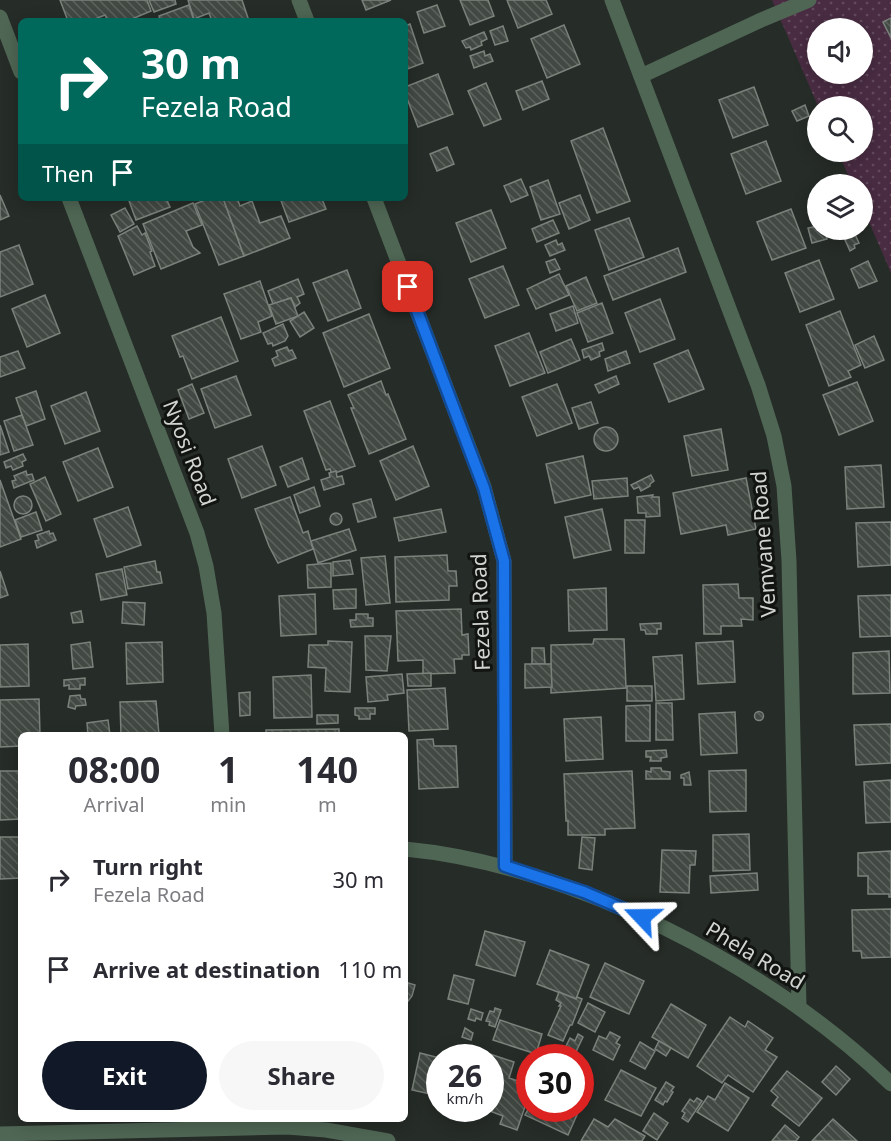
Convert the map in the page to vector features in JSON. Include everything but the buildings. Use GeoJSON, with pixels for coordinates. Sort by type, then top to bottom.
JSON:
{"type":"FeatureCollection","features":[{"type":"Feature","properties":{"kind":"street"},"geometry":{"type":"LineString","coordinates":[[298,0],[306,18]]}},
{"type":"Feature","properties":{"kind":"street","name":"Vemvane Road"},"geometry":{"type":"LineString","coordinates":[[612,0],[758,385],[774,436],[784,486],[789,561],[799,1006]]}},
{"type":"Feature","properties":{"kind":"street"},"geometry":{"type":"LineString","coordinates":[[640,76],[809,0]]}},
{"type":"Feature","properties":{"kind":"street"},"geometry":{"type":"LineString","coordinates":[[0,17],[18,64]]}},
{"type":"Feature","properties":{"kind":"street","name":"Nyosi Road"},"geometry":{"type":"LineString","coordinates":[[70,201],[197,533],[206,566],[214,613],[222,732]]}},
{"type":"Feature","properties":{"kind":"street","name":"Fezela Road"},"geometry":{"type":"LineString","coordinates":[[375,201],[484,488],[504,561],[505,866]]}},
{"type":"Feature","properties":{"kind":"street","name":"Phela Road"},"geometry":{"type":"LineString","coordinates":[[408,850],[505,866],[584,892],[642,917],[711,953],[799,1006],[866,1060],[891,1084]]}},
{"type":"Feature","properties":{"kind":"street"},"geometry":{"type":"LineString","coordinates":[[0,1134],[287,1126],[388,1141]]}},
{"type":"Feature","properties":{"kind":"shaded area"},"geometry":{"type":"Polygon","coordinates":[[[772,0],[891,0],[891,273],[873,231],[873,174],[848,174],[842,162],[873,162],[873,96],[814,96],[808,84],[873,84],[873,18],[807,18],[807,81],[772,0]]]}},
{"type":"Feature","properties":{"kind":"route"},"geometry":{"type":"LineString","coordinates":[[408,287],[484,488],[504,561],[505,866],[584,892],[642,917]]}}]}
